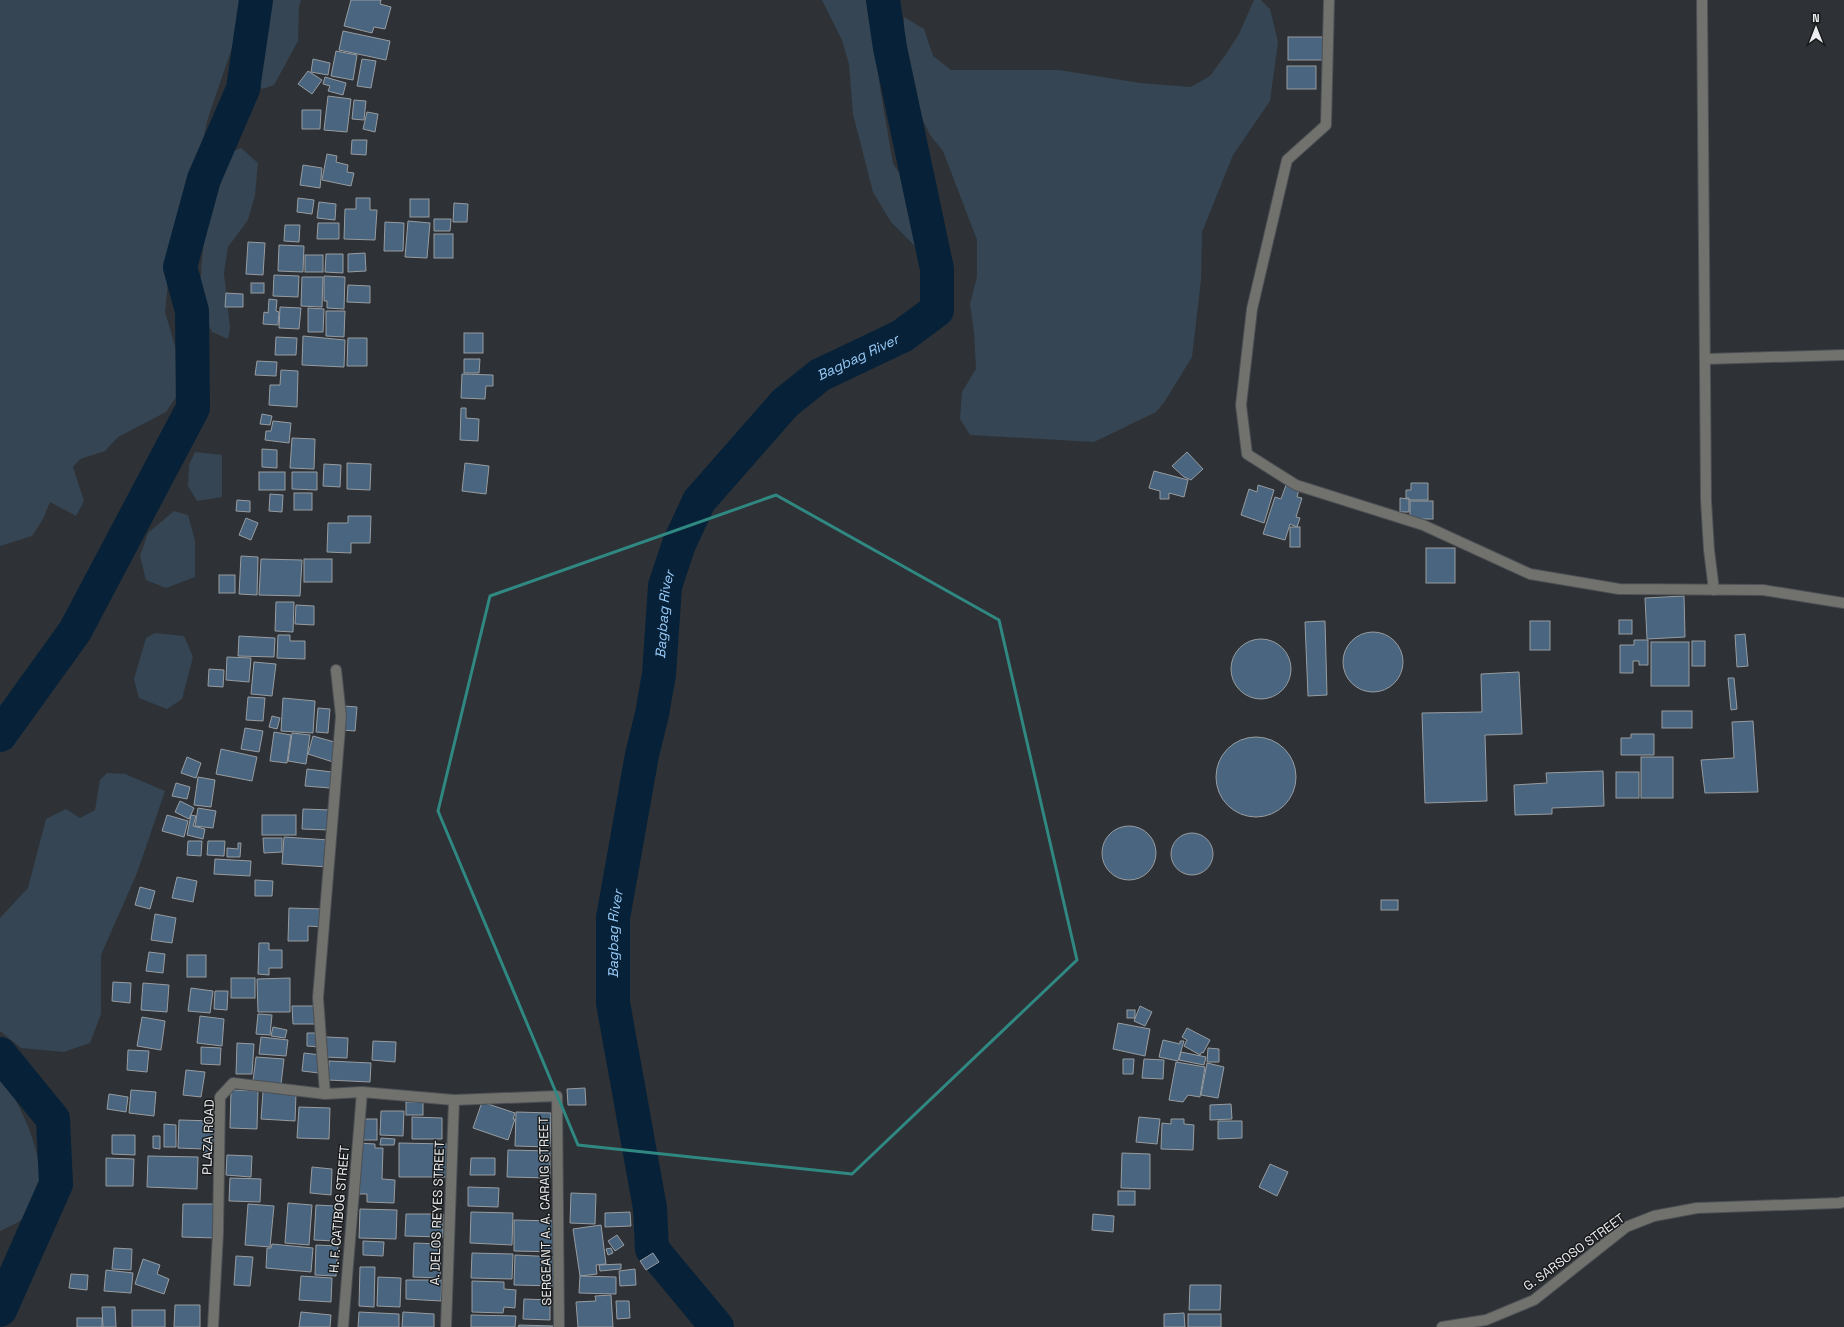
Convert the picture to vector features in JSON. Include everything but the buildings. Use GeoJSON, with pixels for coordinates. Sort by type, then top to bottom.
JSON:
{"type":"FeatureCollection","features":[{"type":"Feature","properties":{"kind":"street"},"geometry":{"type":"LineString","coordinates":[[1329,0],[1326,125],[1287,160],[1252,309],[1241,405],[1247,454],[1296,485],[1423,525],[1530,574],[1620,589],[1763,590],[1844,604]]}},
{"type":"Feature","properties":{"kind":"street"},"geometry":{"type":"LineString","coordinates":[[1702,0],[1706,500],[1708,550],[1714,590]]}},
{"type":"Feature","properties":{"kind":"street"},"geometry":{"type":"LineString","coordinates":[[1706,359],[1844,355]]}},
{"type":"Feature","properties":{"kind":"street"},"geometry":{"type":"LineString","coordinates":[[325,1094],[318,998],[341,716],[336,670]]}},
{"type":"Feature","properties":{"kind":"street","name":"PLAZA ROAD"},"geometry":{"type":"LineString","coordinates":[[213,1327],[218,1233],[220,1097],[233,1083],[325,1094],[362,1092],[454,1100],[557,1096]]}},
{"type":"Feature","properties":{"kind":"street","name":"H. F. CATIBOG STREET"},"geometry":{"type":"LineString","coordinates":[[343,1327],[362,1092]]}},
{"type":"Feature","properties":{"kind":"street","name":"SERGEANT A. A. CARAIG STREET"},"geometry":{"type":"LineString","coordinates":[[557,1096],[559,1327]]}},
{"type":"Feature","properties":{"kind":"street","name":"A. DELOS REYES STREET"},"geometry":{"type":"LineString","coordinates":[[446,1327],[454,1100]]}},
{"type":"Feature","properties":{"kind":"street","name":"G. SARSOSO STREET"},"geometry":{"type":"LineString","coordinates":[[1442,1327],[1486,1320],[1534,1300],[1626,1227],[1654,1216],[1698,1208],[1844,1202]]}},
{"type":"Feature","properties":{"kind":"highlighted area"},"geometry":{"type":"Polygon","coordinates":[[[776,495],[999,620],[1077,960],[852,1174],[578,1145],[438,811],[490,596],[776,495]]]}},
{"type":"Feature","properties":{"kind":"shaded area"},"geometry":{"type":"Polygon","coordinates":[[[0,0],[243,0],[235,39],[207,121],[198,167],[184,203],[172,242],[165,312],[180,363],[180,391],[166,412],[118,437],[105,451],[80,459],[73,467],[84,501],[76,516],[50,502],[43,519],[32,536],[0,546],[0,0]]]}},
{"type":"Feature","properties":{"kind":"shaded area"},"geometry":{"type":"Polygon","coordinates":[[[271,0],[301,0],[299,6],[298,41],[274,85],[262,89],[255,74],[271,0]]]}},
{"type":"Feature","properties":{"kind":"shaded area"},"geometry":{"type":"Polygon","coordinates":[[[822,0],[868,0],[871,8],[880,88],[893,164],[917,198],[931,227],[918,249],[891,222],[873,192],[853,114],[849,64],[842,40],[822,0]]]}},
{"type":"Feature","properties":{"kind":"shaded area"},"geometry":{"type":"Polygon","coordinates":[[[1254,0],[1261,0],[1270,9],[1278,42],[1270,101],[1233,155],[1202,232],[1201,280],[1192,357],[1165,401],[1156,412],[1094,442],[970,435],[960,419],[962,392],[976,369],[974,333],[970,304],[977,277],[977,240],[943,151],[930,135],[908,84],[903,58],[904,17],[924,29],[933,56],[951,70],[1059,70],[1140,83],[1191,87],[1210,76],[1226,54],[1239,34],[1254,0]]]}},
{"type":"Feature","properties":{"kind":"shaded area"},"geometry":{"type":"Polygon","coordinates":[[[241,148],[258,163],[255,195],[248,220],[228,247],[224,273],[230,328],[228,339],[212,332],[203,313],[200,295],[202,260],[209,214],[226,154],[241,148]]]}},
{"type":"Feature","properties":{"kind":"shaded area"},"geometry":{"type":"Polygon","coordinates":[[[195,452],[222,455],[222,497],[197,501],[188,486],[189,465],[195,452]]]}},
{"type":"Feature","properties":{"kind":"shaded area"},"geometry":{"type":"Polygon","coordinates":[[[174,511],[188,515],[195,541],[195,577],[166,588],[146,580],[140,556],[148,533],[174,511]]]}},
{"type":"Feature","properties":{"kind":"shaded area"},"geometry":{"type":"Polygon","coordinates":[[[155,633],[184,636],[193,657],[182,699],[167,709],[139,698],[134,679],[146,638],[155,633]]]}},
{"type":"Feature","properties":{"kind":"shaded area"},"geometry":{"type":"Polygon","coordinates":[[[107,773],[125,774],[165,791],[137,873],[101,955],[101,1014],[90,1043],[64,1052],[21,1048],[0,1031],[0,918],[28,888],[46,819],[66,809],[80,818],[95,810],[100,780],[107,773]]]}},
{"type":"Feature","properties":{"kind":"shaded area"},"geometry":{"type":"Polygon","coordinates":[[[0,1073],[18,1105],[34,1143],[39,1163],[39,1183],[36,1200],[26,1216],[0,1231],[0,1073]]]}},
{"type":"Feature","properties":{"kind":"waterway"},"geometry":{"type":"LineString","coordinates":[[0,735],[75,631],[193,408],[192,311],[180,267],[204,179],[243,89],[256,0]]}},
{"type":"Feature","properties":{"kind":"waterway","name":"Bagbag River"},"geometry":{"type":"LineString","coordinates":[[717,1327],[652,1249],[650,1208],[613,1003],[613,918],[642,755],[652,714],[659,674],[665,586],[679,544],[699,501],[785,403],[820,375],[902,336],[937,310],[937,269],[890,48],[883,0]]}},
{"type":"Feature","properties":{"kind":"waterway"},"geometry":{"type":"LineString","coordinates":[[0,1054],[53,1119],[56,1184],[0,1310]]}}]}
